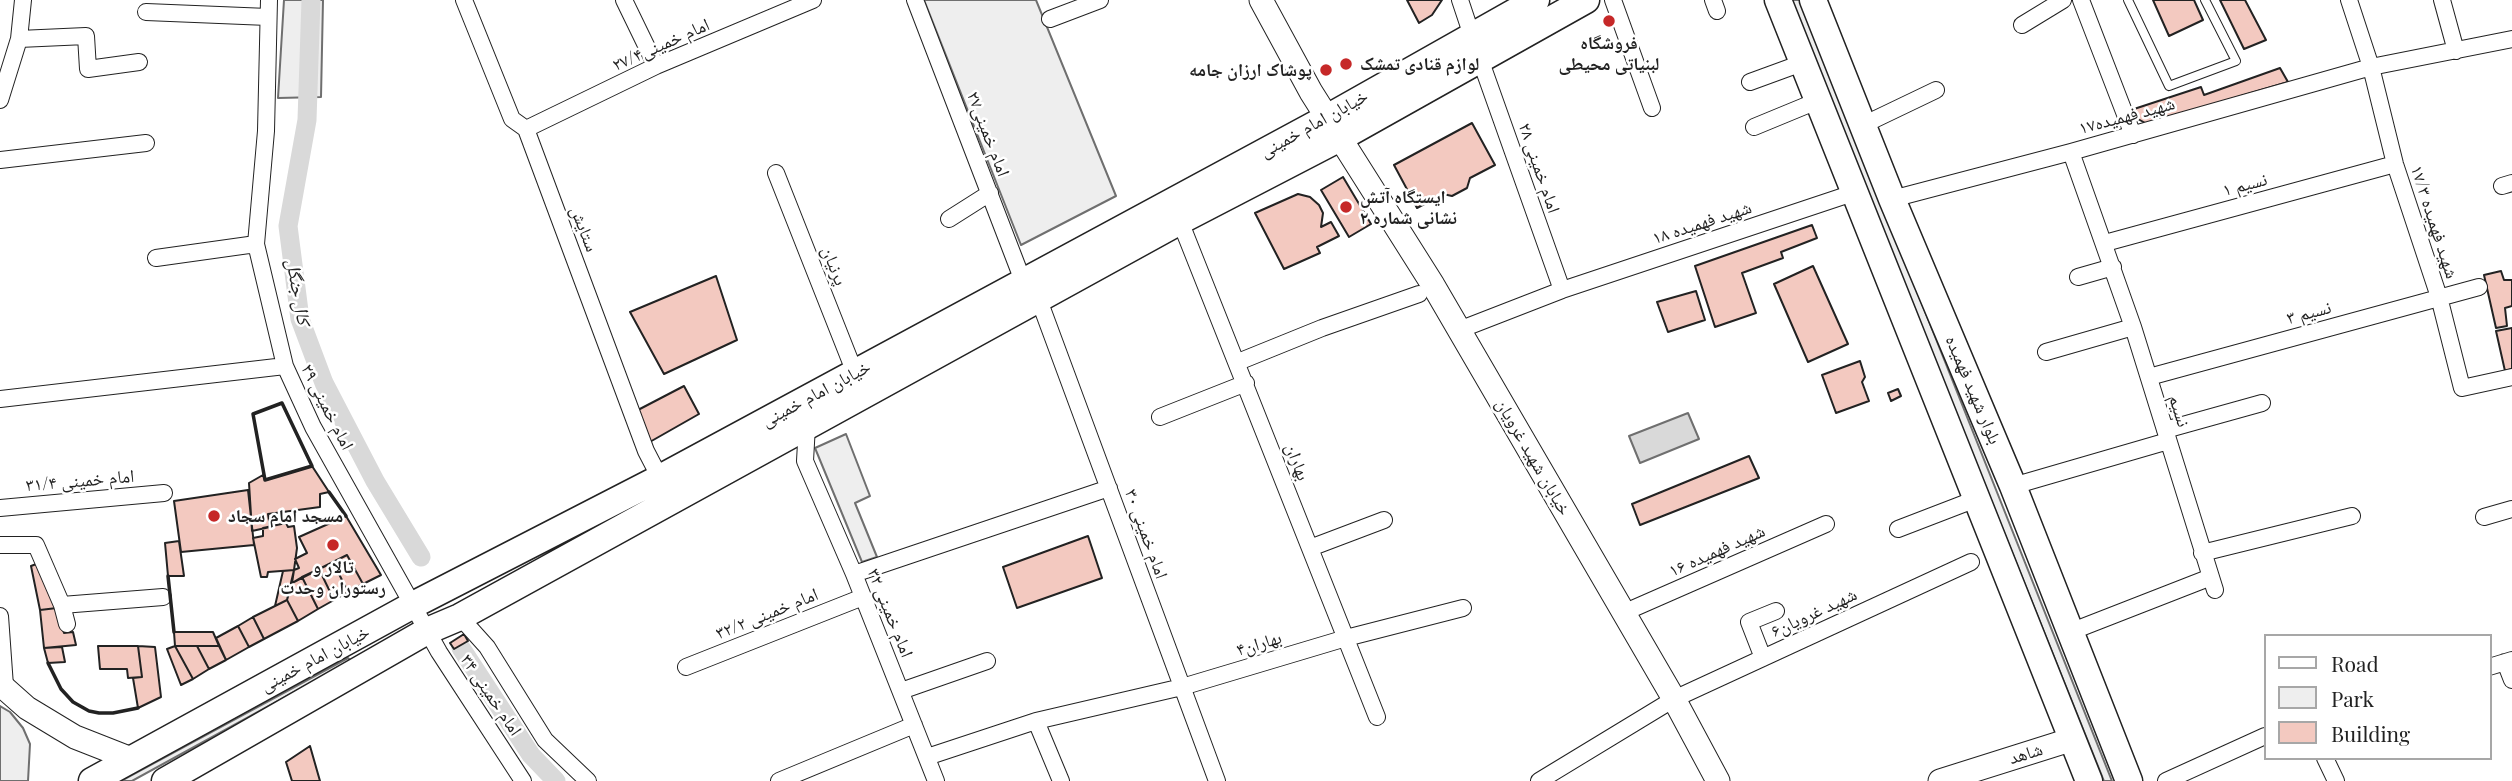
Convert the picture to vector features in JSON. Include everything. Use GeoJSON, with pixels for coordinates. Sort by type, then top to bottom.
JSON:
{"type":"FeatureCollection","features":[{"type":"Feature","properties":{"kind":"main road","name":"خیابان امام خمینی"},"geometry":{"type":"LineString","coordinates":[[1476,47],[1536,0]]}},
{"type":"Feature","properties":{"kind":"main road","name":"خیابان امام خمینی"},"geometry":{"type":"LineString","coordinates":[[165,781],[428,631],[460,617],[807,425],[1031,291],[1333,128],[1476,47],[1586,0]]}},
{"type":"Feature","properties":{"kind":"main road","name":"بلوار شهید فهمیده"},"geometry":{"type":"LineString","coordinates":[[1778,0],[2089,781]]}},
{"type":"Feature","properties":{"kind":"main road","name":"بلوار شهید فهمیده"},"geometry":{"type":"LineString","coordinates":[[1814,0],[1892,199],[2013,486],[2129,781]]}},
{"type":"Feature","properties":{"kind":"main road","name":"خیابان امام خمینی"},"geometry":{"type":"LineString","coordinates":[[92,781],[414,605],[660,478],[855,373],[1180,221],[1333,128]]}},
{"type":"Feature","properties":{"kind":"street"},"geometry":{"type":"LineString","coordinates":[[0,100],[5,65],[19,39],[23,0]]}},
{"type":"Feature","properties":{"kind":"street","name":"امام خمینی ۲۹"},"geometry":{"type":"LineString","coordinates":[[269,0],[266,131],[256,244],[285,366],[313,427],[428,631]]}},
{"type":"Feature","properties":{"kind":"street","name":"ستایش"},"geometry":{"type":"LineString","coordinates":[[464,0],[512,119],[526,129],[646,451],[660,478]]}},
{"type":"Feature","properties":{"kind":"street"},"geometry":{"type":"LineString","coordinates":[[624,0],[656,66]]}},
{"type":"Feature","properties":{"kind":"street","name":"امام خمینی۲۷/۴"},"geometry":{"type":"LineString","coordinates":[[526,129],[656,66],[813,0]]}},
{"type":"Feature","properties":{"kind":"street","name":"امام خمینی۲۷"},"geometry":{"type":"LineString","coordinates":[[915,0],[1031,291]]}},
{"type":"Feature","properties":{"kind":"street"},"geometry":{"type":"LineString","coordinates":[[1050,19],[1100,0]]}},
{"type":"Feature","properties":{"kind":"street","name":"خیابان شهید غرویان"},"geometry":{"type":"LineString","coordinates":[[1261,0],[1333,128],[1459,330],[1674,699],[1718,781]]}},
{"type":"Feature","properties":{"kind":"street","name":"امام خمینی ۲۸"},"geometry":{"type":"LineString","coordinates":[[1460,0],[1562,290]]}},
{"type":"Feature","properties":{"kind":"street"},"geometry":{"type":"LineString","coordinates":[[1612,0],[1652,108]]}},
{"type":"Feature","properties":{"kind":"street"},"geometry":{"type":"LineString","coordinates":[[2022,25],[2063,0]]}},
{"type":"Feature","properties":{"kind":"street"},"geometry":{"type":"LineString","coordinates":[[2081,0],[2133,135]]}},
{"type":"Feature","properties":{"kind":"street","name":"شهید فهمیده ۱۷/۳"},"geometry":{"type":"LineString","coordinates":[[2349,0],[2371,67],[2395,164],[2439,297],[2462,388],[2512,377]]}},
{"type":"Feature","properties":{"kind":"street"},"geometry":{"type":"LineString","coordinates":[[2442,0],[2456,51]]}},
{"type":"Feature","properties":{"kind":"street"},"geometry":{"type":"LineString","coordinates":[[146,12],[268,17]]}},
{"type":"Feature","properties":{"kind":"street"},"geometry":{"type":"LineString","coordinates":[[19,39],[86,36],[88,69],[139,62]]}},
{"type":"Feature","properties":{"kind":"street","name":"شهید فهمیده۱۷"},"geometry":{"type":"LineString","coordinates":[[1892,199],[2133,135],[2371,67],[2512,39]]}},
{"type":"Feature","properties":{"kind":"street"},"geometry":{"type":"LineString","coordinates":[[1750,82],[1802,63]]}},
{"type":"Feature","properties":{"kind":"street"},"geometry":{"type":"LineString","coordinates":[[1863,125],[1936,90]]}},
{"type":"Feature","properties":{"kind":"street"},"geometry":{"type":"LineString","coordinates":[[1754,127],[1817,101]]}},
{"type":"Feature","properties":{"kind":"street"},"geometry":{"type":"LineString","coordinates":[[0,160],[146,143]]}},
{"type":"Feature","properties":{"kind":"street","name":"نسیم"},"geometry":{"type":"LineString","coordinates":[[2070,632],[2213,583],[2133,327],[2071,152]]}},
{"type":"Feature","properties":{"kind":"street","name":"نسیم ۱"},"geometry":{"type":"LineString","coordinates":[[2105,243],[2395,164]]}},
{"type":"Feature","properties":{"kind":"street","name":"پرنیان"},"geometry":{"type":"LineString","coordinates":[[776,173],[855,373]]}},
{"type":"Feature","properties":{"kind":"street"},"geometry":{"type":"LineString","coordinates":[[949,219],[990,193]]}},
{"type":"Feature","properties":{"kind":"street","name":"شهید فهمیده ۱۸"},"geometry":{"type":"LineString","coordinates":[[1459,330],[1562,290],[1853,193]]}},
{"type":"Feature","properties":{"kind":"street","name":"بهاران"},"geometry":{"type":"LineString","coordinates":[[1180,221],[1377,717]]}},
{"type":"Feature","properties":{"kind":"street"},"geometry":{"type":"LineString","coordinates":[[156,258],[256,244]]}},
{"type":"Feature","properties":{"kind":"street"},"geometry":{"type":"LineString","coordinates":[[2078,277],[2113,267]]}},
{"type":"Feature","properties":{"kind":"street","name":"نسیم ۳"},"geometry":{"type":"LineString","coordinates":[[2149,377],[2479,287]]}},
{"type":"Feature","properties":{"kind":"street","name":"امام خمینی ۳۰"},"geometry":{"type":"LineString","coordinates":[[1031,291],[1109,488],[1217,781]]}},
{"type":"Feature","properties":{"kind":"street"},"geometry":{"type":"LineString","coordinates":[[1238,362],[1322,328],[1419,294]]}},
{"type":"Feature","properties":{"kind":"street"},"geometry":{"type":"LineString","coordinates":[[2046,352],[2133,327]]}},
{"type":"Feature","properties":{"kind":"street"},"geometry":{"type":"LineString","coordinates":[[0,399],[285,366]]}},
{"type":"Feature","properties":{"kind":"street"},"geometry":{"type":"LineString","coordinates":[[1160,417],[1246,383]]}},
{"type":"Feature","properties":{"kind":"street"},"geometry":{"type":"LineString","coordinates":[[2013,486],[2096,462],[2262,403]]}},
{"type":"Feature","properties":{"kind":"street"},"geometry":{"type":"LineString","coordinates":[[805,461],[807,425]]}},
{"type":"Feature","properties":{"kind":"street"},"geometry":{"type":"LineString","coordinates":[[776,442],[805,461]]}},
{"type":"Feature","properties":{"kind":"street","name":"امام خمینی ۳۲"},"geometry":{"type":"LineString","coordinates":[[805,461],[854,574],[936,781]]}},
{"type":"Feature","properties":{"kind":"street"},"geometry":{"type":"LineString","coordinates":[[854,574],[1109,488]]}},
{"type":"Feature","properties":{"kind":"street","name":"امام خمینی ۳۱/۴"},"geometry":{"type":"LineString","coordinates":[[0,508],[164,493]]}},
{"type":"Feature","properties":{"kind":"street"},"geometry":{"type":"LineString","coordinates":[[1898,529],[1976,499]]}},
{"type":"Feature","properties":{"kind":"street"},"geometry":{"type":"LineString","coordinates":[[2484,517],[2512,509]]}},
{"type":"Feature","properties":{"kind":"street"},"geometry":{"type":"LineString","coordinates":[[2203,553],[2352,516]]}},
{"type":"Feature","properties":{"kind":"street"},"geometry":{"type":"LineString","coordinates":[[1310,548],[1384,520]]}},
{"type":"Feature","properties":{"kind":"street","name":"شهید فهمیده ۱۶"},"geometry":{"type":"LineString","coordinates":[[1623,613],[1826,524]]}},
{"type":"Feature","properties":{"kind":"street"},"geometry":{"type":"LineString","coordinates":[[0,545],[36,545],[67,624]]}},
{"type":"Feature","properties":{"kind":"street","name":"شهید غرویان۶"},"geometry":{"type":"LineString","coordinates":[[1539,781],[1674,699],[1971,562]]}},
{"type":"Feature","properties":{"kind":"street"},"geometry":{"type":"LineString","coordinates":[[62,606],[163,597]]}},
{"type":"Feature","properties":{"kind":"street","name":"امام خمینی ۳۲/۲"},"geometry":{"type":"LineString","coordinates":[[686,667],[863,597]]}},
{"type":"Feature","properties":{"kind":"street","name":"بهاران۴"},"geometry":{"type":"LineString","coordinates":[[927,757],[1036,722],[1182,687],[1346,638],[1463,608]]}},
{"type":"Feature","properties":{"kind":"street"},"geometry":{"type":"LineString","coordinates":[[1763,658],[1749,622],[1776,611]]}},
{"type":"Feature","properties":{"kind":"street"},"geometry":{"type":"LineString","coordinates":[[0,616],[2,685],[27,708],[75,737],[131,759]]}},
{"type":"Feature","properties":{"kind":"street"},"geometry":{"type":"LineString","coordinates":[[460,617],[482,641],[545,740],[588,781]]}},
{"type":"Feature","properties":{"kind":"street","name":"امام خمینی ۳۴"},"geometry":{"type":"LineString","coordinates":[[428,631],[523,781]]}},
{"type":"Feature","properties":{"kind":"street"},"geometry":{"type":"LineString","coordinates":[[901,691],[987,661]]}},
{"type":"Feature","properties":{"kind":"street"},"geometry":{"type":"LineString","coordinates":[[2502,663],[2512,680]]}},
{"type":"Feature","properties":{"kind":"street"},"geometry":{"type":"LineString","coordinates":[[1036,722],[1061,781]]}},
{"type":"Feature","properties":{"kind":"street"},"geometry":{"type":"LineString","coordinates":[[779,781],[914,726]]}},
{"type":"Feature","properties":{"kind":"street"},"geometry":{"type":"LineString","coordinates":[[2166,781],[2264,736]]}},
{"type":"Feature","properties":{"kind":"street","name":"شاهد"},"geometry":{"type":"LineString","coordinates":[[1940,781],[2073,739]]}},
{"type":"Feature","properties":{"kind":"street"},"geometry":{"type":"LineString","coordinates":[[2327,760],[2336,781]]}},
{"type":"Feature","properties":{"kind":"lane"},"geometry":{"type":"LineString","coordinates":[[2128,0],[2169,86],[2236,61],[2205,0]]}},
{"type":"Feature","properties":{"kind":"green space"},"geometry":{"type":"Polygon","coordinates":[[[284,0],[323,0],[321,97],[278,98],[284,0]]]}},
{"type":"Feature","properties":{"kind":"green space"},"geometry":{"type":"Polygon","coordinates":[[[924,0],[1036,0],[1116,196],[1021,245],[924,0]]]}},
{"type":"Feature","properties":{"kind":"green space"},"geometry":{"type":"Polygon","coordinates":[[[1790,0],[1801,0],[2112,781],[2104,781],[1790,0]]]}},
{"type":"Feature","properties":{"kind":"green space"},"geometry":{"type":"Polygon","coordinates":[[[846,434],[870,496],[855,503],[877,557],[862,562],[815,448],[846,434]]]}},
{"type":"Feature","properties":{"kind":"green space"},"geometry":{"type":"Polygon","coordinates":[[[348,658],[351,661],[132,781],[121,781],[348,658]]]}},
{"type":"Feature","properties":{"kind":"green space"},"geometry":{"type":"Polygon","coordinates":[[[0,706],[10,712],[23,728],[30,744],[28,781],[0,781],[0,706]]]}},
{"type":"Feature","properties":{"kind":"shaded area"},"geometry":{"type":"Polygon","coordinates":[[[1688,413],[1699,439],[1640,463],[1629,436],[1688,413]]]}},
{"type":"Feature","properties":{"kind":"building"},"geometry":{"type":"Polygon","coordinates":[[[1407,0],[1442,0],[1432,15],[1419,23],[1407,0]]]}},
{"type":"Feature","properties":{"kind":"building"},"geometry":{"type":"Polygon","coordinates":[[[2153,0],[2194,0],[2203,20],[2169,36],[2153,0]]]}},
{"type":"Feature","properties":{"kind":"building"},"geometry":{"type":"Polygon","coordinates":[[[2220,0],[2245,0],[2266,40],[2244,49],[2220,0]]]}},
{"type":"Feature","properties":{"kind":"building"},"geometry":{"type":"Polygon","coordinates":[[[2280,68],[2288,82],[2147,124],[2138,119],[2134,109],[2201,87],[2204,95],[2280,68]]]}},
{"type":"Feature","properties":{"kind":"building"},"geometry":{"type":"Polygon","coordinates":[[[1472,123],[1495,165],[1470,178],[1467,188],[1452,196],[1443,194],[1417,208],[1394,165],[1472,123]]]}},
{"type":"Feature","properties":{"kind":"building","name":"ایستگاه آتش نشانی شماره ۲"},"geometry":{"type":"Polygon","coordinates":[[[1343,177],[1371,224],[1349,237],[1321,190],[1343,177]]]}},
{"type":"Feature","properties":{"kind":"building"},"geometry":{"type":"Polygon","coordinates":[[[1298,194],[1310,197],[1319,205],[1323,213],[1321,227],[1331,222],[1339,236],[1317,247],[1320,253],[1284,269],[1255,213],[1298,194]]]}},
{"type":"Feature","properties":{"kind":"building"},"geometry":{"type":"Polygon","coordinates":[[[1812,225],[1817,238],[1781,252],[1783,258],[1742,273],[1756,313],[1715,327],[1695,266],[1812,225]]]}},
{"type":"Feature","properties":{"kind":"building"},"geometry":{"type":"Polygon","coordinates":[[[1813,266],[1848,344],[1808,362],[1774,284],[1813,266]]]}},
{"type":"Feature","properties":{"kind":"building"},"geometry":{"type":"Polygon","coordinates":[[[2501,271],[2504,280],[2512,280],[2512,306],[2505,308],[2507,326],[2496,328],[2484,275],[2501,271]]]}},
{"type":"Feature","properties":{"kind":"building"},"geometry":{"type":"Polygon","coordinates":[[[716,276],[737,340],[664,374],[630,312],[716,276]]]}},
{"type":"Feature","properties":{"kind":"building"},"geometry":{"type":"Polygon","coordinates":[[[1696,291],[1705,320],[1668,332],[1657,302],[1696,291]]]}},
{"type":"Feature","properties":{"kind":"building"},"geometry":{"type":"Polygon","coordinates":[[[2512,328],[2512,369],[2505,371],[2496,331],[2512,328]]]}},
{"type":"Feature","properties":{"kind":"building"},"geometry":{"type":"Polygon","coordinates":[[[1860,361],[1865,377],[1862,382],[1869,401],[1836,413],[1822,375],[1860,361]]]}},
{"type":"Feature","properties":{"kind":"building"},"geometry":{"type":"Polygon","coordinates":[[[684,386],[699,414],[648,443],[636,411],[684,386]]]}},
{"type":"Feature","properties":{"kind":"building"},"geometry":{"type":"Polygon","coordinates":[[[1898,389],[1901,396],[1891,401],[1888,393],[1898,389]]]}},
{"type":"Feature","properties":{"kind":"building"},"geometry":{"type":"Polygon","coordinates":[[[1749,456],[1759,478],[1640,525],[1632,504],[1749,456]]]}},
{"type":"Feature","properties":{"kind":"building"},"geometry":{"type":"Polygon","coordinates":[[[312,466],[329,492],[320,494],[320,507],[268,514],[270,527],[252,531],[249,483],[263,475],[265,480],[312,466]]]}},
{"type":"Feature","properties":{"kind":"building","name":"مسجد امام سجاد"},"geometry":{"type":"Polygon","coordinates":[[[248,490],[254,545],[181,552],[174,501],[248,490]]]}},
{"type":"Feature","properties":{"kind":"building","name":"تالار و رستوران وحدت"},"geometry":{"type":"Polygon","coordinates":[[[346,516],[381,575],[363,584],[347,555],[292,583],[294,570],[299,568],[295,559],[307,553],[299,537],[346,516]]]}},
{"type":"Feature","properties":{"kind":"building"},"geometry":{"type":"Polygon","coordinates":[[[286,523],[288,527],[294,526],[297,548],[294,570],[268,572],[267,577],[261,577],[253,538],[263,536],[263,528],[286,523]]]}},
{"type":"Feature","properties":{"kind":"building"},"geometry":{"type":"Polygon","coordinates":[[[1088,536],[1102,578],[1017,608],[1003,567],[1088,536]]]}},
{"type":"Feature","properties":{"kind":"building"},"geometry":{"type":"Polygon","coordinates":[[[179,541],[184,576],[168,576],[165,543],[179,541]]]}},
{"type":"Feature","properties":{"kind":"building"},"geometry":{"type":"Polygon","coordinates":[[[347,555],[363,584],[348,592],[333,562],[347,555]]]}},
{"type":"Feature","properties":{"kind":"building"},"geometry":{"type":"Polygon","coordinates":[[[333,562],[348,592],[334,600],[319,569],[333,562]]]}},
{"type":"Feature","properties":{"kind":"building"},"geometry":{"type":"Polygon","coordinates":[[[39,563],[57,608],[40,610],[31,566],[39,563]]]}},
{"type":"Feature","properties":{"kind":"building"},"geometry":{"type":"Polygon","coordinates":[[[319,569],[334,600],[318,609],[302,577],[319,569]]]}},
{"type":"Feature","properties":{"kind":"building"},"geometry":{"type":"Polygon","coordinates":[[[294,570],[287,600],[275,606],[283,571],[294,570]]]}},
{"type":"Feature","properties":{"kind":"building"},"geometry":{"type":"Polygon","coordinates":[[[302,577],[318,609],[298,621],[287,600],[292,583],[302,577]]]}},
{"type":"Feature","properties":{"kind":"building"},"geometry":{"type":"Polygon","coordinates":[[[287,600],[298,621],[264,639],[253,617],[287,600]]]}},
{"type":"Feature","properties":{"kind":"building"},"geometry":{"type":"Polygon","coordinates":[[[57,608],[64,633],[73,632],[76,645],[44,648],[40,610],[57,608]]]}},
{"type":"Feature","properties":{"kind":"building"},"geometry":{"type":"Polygon","coordinates":[[[253,617],[264,639],[249,647],[238,626],[253,617]]]}},
{"type":"Feature","properties":{"kind":"building"},"geometry":{"type":"Polygon","coordinates":[[[238,626],[249,647],[226,660],[216,638],[238,626]]]}},
{"type":"Feature","properties":{"kind":"building"},"geometry":{"type":"Polygon","coordinates":[[[174,632],[213,632],[219,646],[175,646],[174,632]]]}},
{"type":"Feature","properties":{"kind":"building"},"geometry":{"type":"Polygon","coordinates":[[[464,634],[468,641],[454,649],[450,643],[464,634]]]}},
{"type":"Feature","properties":{"kind":"building"},"geometry":{"type":"Polygon","coordinates":[[[98,646],[138,646],[142,677],[128,678],[127,669],[100,669],[98,646]]]}},
{"type":"Feature","properties":{"kind":"building"},"geometry":{"type":"Polygon","coordinates":[[[138,646],[155,647],[161,697],[138,708],[133,678],[142,677],[138,646]]]}},
{"type":"Feature","properties":{"kind":"building"},"geometry":{"type":"Polygon","coordinates":[[[175,646],[197,646],[209,669],[193,679],[175,646]]]}},
{"type":"Feature","properties":{"kind":"building"},"geometry":{"type":"Polygon","coordinates":[[[175,646],[193,679],[181,685],[167,649],[175,646]]]}},
{"type":"Feature","properties":{"kind":"building"},"geometry":{"type":"Polygon","coordinates":[[[197,646],[219,646],[226,660],[209,669],[197,646]]]}},
{"type":"Feature","properties":{"kind":"building"},"geometry":{"type":"Polygon","coordinates":[[[62,647],[65,662],[48,663],[44,648],[62,647]]]}},
{"type":"Feature","properties":{"kind":"building"},"geometry":{"type":"Polygon","coordinates":[[[310,746],[320,781],[292,781],[286,762],[310,746]]]}},
{"type":"Feature","properties":{"kind":"waterway","name":"کال جنگل"},"geometry":{"type":"LineString","coordinates":[[311,0],[307,120],[288,226],[300,319],[324,383],[375,481],[421,557]]}},
{"type":"Feature","properties":{"kind":"waterway","name":"کال جنگل"},"geometry":{"type":"LineString","coordinates":[[461,648],[531,755],[556,781]]}},
{"type":"Feature","properties":{"kind":"wall"},"geometry":{"type":"LineString","coordinates":[[282,403],[312,466],[265,480],[253,414],[282,403]]}},
{"type":"Feature","properties":{"kind":"wall"},"geometry":{"type":"LineString","coordinates":[[329,492],[346,516]]}},
{"type":"Feature","properties":{"kind":"wall"},"geometry":{"type":"LineString","coordinates":[[168,576],[174,632]]}},
{"type":"Feature","properties":{"kind":"wall"},"geometry":{"type":"LineString","coordinates":[[48,663],[61,689],[73,702],[89,711],[113,713],[138,708]]}},
{"type":"Feature","properties":{"kind":"place","name":"فروشگاه لبنیاتی محیطی"},"geometry":{"type":"Point","coordinates":[1609,21]}},
{"type":"Feature","properties":{"kind":"place","name":"لوازم قنادی تمشک"},"geometry":{"type":"Point","coordinates":[1346,64]}},
{"type":"Feature","properties":{"kind":"place","name":"پوشاک ارزان جامه"},"geometry":{"type":"Point","coordinates":[1326,70]}},
{"type":"Feature","properties":{"kind":"place","name":"ایستگاه آتش نشانی شماره ۲"},"geometry":{"type":"Point","coordinates":[1346,207]}},
{"type":"Feature","properties":{"kind":"place","name":"مسجد امام سجاد"},"geometry":{"type":"Point","coordinates":[214,516]}},
{"type":"Feature","properties":{"kind":"place","name":"تالار و رستوران وحدت"},"geometry":{"type":"Point","coordinates":[333,545]}}]}
